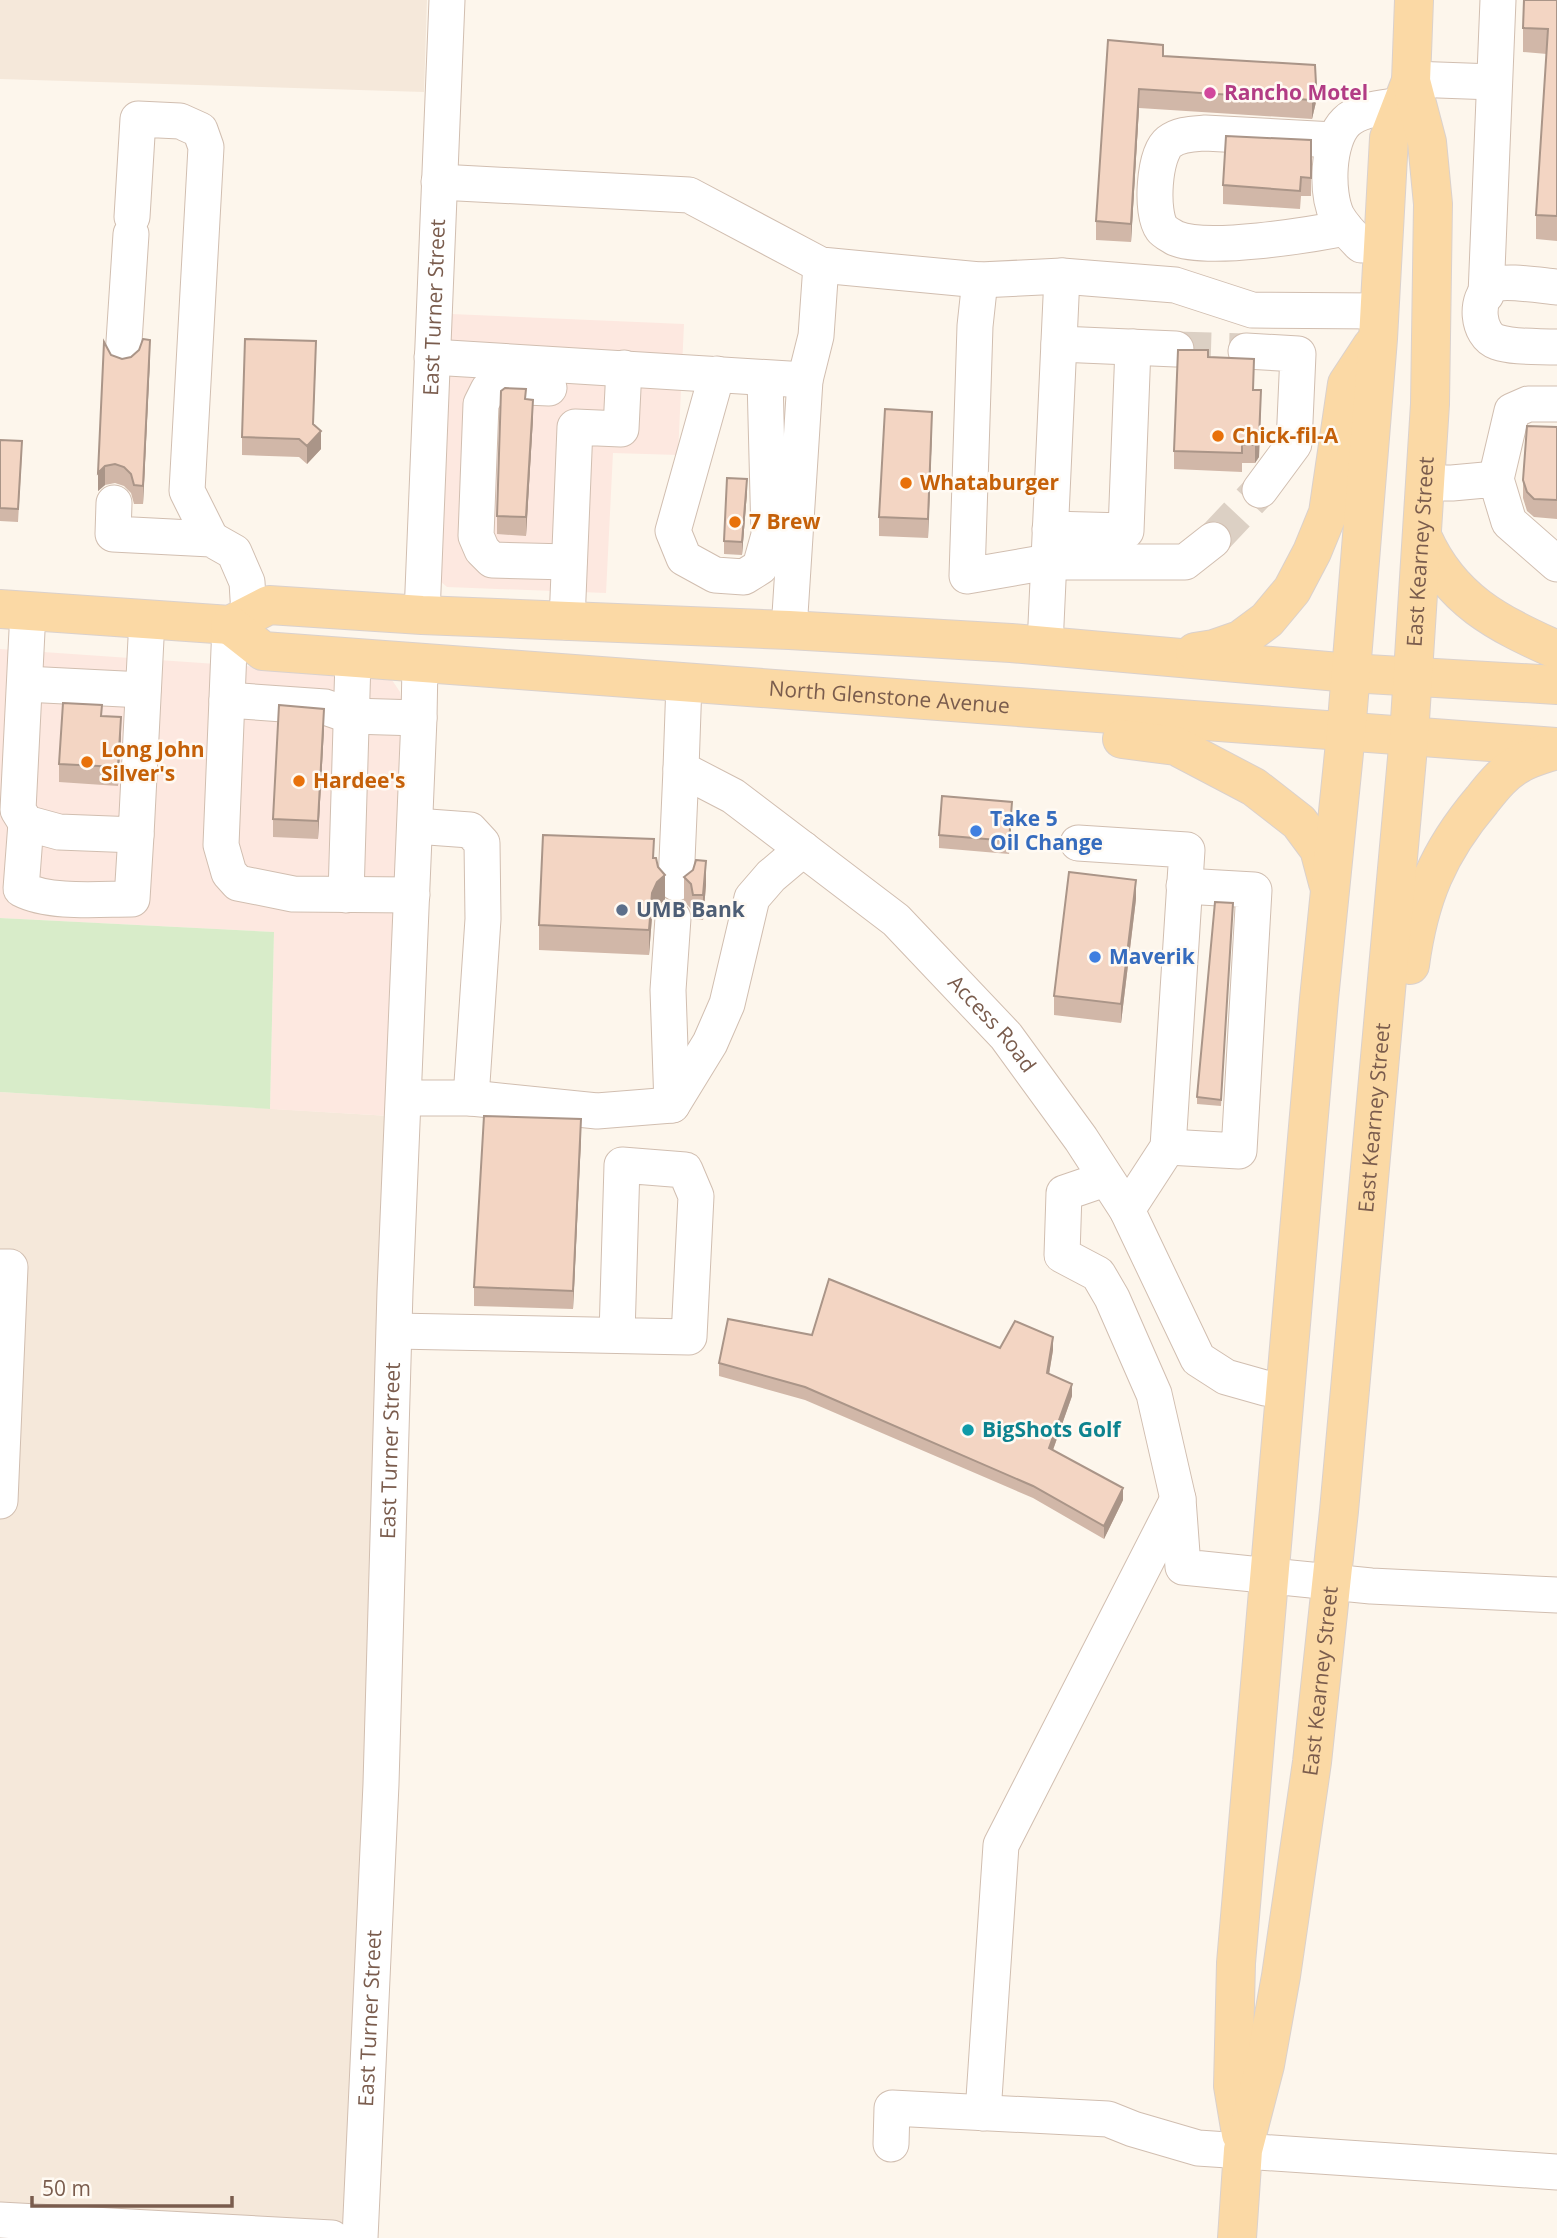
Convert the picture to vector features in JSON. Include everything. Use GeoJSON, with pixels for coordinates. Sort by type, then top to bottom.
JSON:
{"type":"FeatureCollection","features":[{"type":"Feature","properties":{"kind":"main road","name":"East Kearney Street"},"geometry":{"type":"LineString","coordinates":[[1243,2150],[1233,2086],[1237,1963],[1285,1389],[1346,733],[1378,325],[1389,138],[1408,88],[1414,0]]}},
{"type":"Feature","properties":{"kind":"main road","name":"East Kearney Street"},"geometry":{"type":"LineString","coordinates":[[1237,2238],[1243,2150],[1265,2064],[1281,1976],[1312,1762],[1339,1511],[1409,736],[1430,404],[1433,204],[1427,142],[1408,88]]}},
{"type":"Feature","properties":{"kind":"main road"},"geometry":{"type":"LineString","coordinates":[[1161,656],[1214,649],[1240,640],[1266,620],[1292,590],[1328,513],[1347,384],[1378,325]]}},
{"type":"Feature","properties":{"kind":"main road"},"geometry":{"type":"LineString","coordinates":[[1423,538],[1433,562],[1460,593],[1493,619],[1557,650]]}},
{"type":"Feature","properties":{"kind":"main road"},"geometry":{"type":"LineString","coordinates":[[14,610],[147,619],[240,620],[269,605],[567,622],[789,630],[1045,646],[1350,673],[1557,685]]}},
{"type":"Feature","properties":{"kind":"main road"},"geometry":{"type":"LineString","coordinates":[[240,620],[263,651],[281,636],[298,630],[400,631],[422,615]]}},
{"type":"Feature","properties":{"kind":"main road"},"geometry":{"type":"LineString","coordinates":[[420,664],[431,651],[454,642],[599,647],[616,639],[630,625]]}},
{"type":"Feature","properties":{"kind":"main road","name":"North Glenstone Avenue"},"geometry":{"type":"LineString","coordinates":[[263,651],[353,660],[684,682],[1557,748]]}},
{"type":"Feature","properties":{"kind":"main road"},"geometry":{"type":"LineString","coordinates":[[742,687],[857,719],[1141,740],[1175,746],[1255,786],[1299,822],[1319,849],[1330,888]]}},
{"type":"Feature","properties":{"kind":"main road"},"geometry":{"type":"LineString","coordinates":[[1339,1511],[1380,1317],[1408,974],[1413,938],[1424,895],[1436,865],[1454,835],[1501,778],[1519,764],[1557,748]]}},
{"type":"Feature","properties":{"kind":"street","name":"East Turner Street"},"geometry":{"type":"LineString","coordinates":[[422,615],[447,0]]}},
{"type":"Feature","properties":{"kind":"street"},"geometry":{"type":"LineString","coordinates":[[1498,0],[1486,295],[1481,311],[1481,324],[1486,336],[1496,342],[1557,347]]}},
{"type":"Feature","properties":{"kind":"street"},"geometry":{"type":"LineString","coordinates":[[1382,263],[1345,228],[1336,215],[1330,191],[1334,140],[1345,123],[1408,88],[1494,82]]}},
{"type":"Feature","properties":{"kind":"street"},"geometry":{"type":"LineString","coordinates":[[123,357],[138,119],[180,121],[200,130],[206,147],[187,492],[211,538]]}},
{"type":"Feature","properties":{"kind":"street"},"geometry":{"type":"LineString","coordinates":[[1334,140],[1205,133],[1184,135],[1168,142],[1159,156],[1156,212],[1162,229],[1175,238],[1208,244],[1297,236],[1345,228]]}},
{"type":"Feature","properties":{"kind":"street"},"geometry":{"type":"LineString","coordinates":[[439,182],[690,195],[821,265],[980,280],[1062,276],[1175,285],[1252,310],[1378,325]]}},
{"type":"Feature","properties":{"kind":"street"},"geometry":{"type":"LineString","coordinates":[[789,630],[805,380],[816,336],[821,265]]}},
{"type":"Feature","properties":{"kind":"street"},"geometry":{"type":"LineString","coordinates":[[1045,646],[1062,276]]}},
{"type":"Feature","properties":{"kind":"street"},"geometry":{"type":"LineString","coordinates":[[980,280],[975,326],[967,576],[1049,546],[1126,531],[1133,347]]}},
{"type":"Feature","properties":{"kind":"street"},"geometry":{"type":"LineString","coordinates":[[1486,295],[1492,286],[1504,283],[1557,286]]}},
{"type":"Feature","properties":{"kind":"street"},"geometry":{"type":"LineString","coordinates":[[1059,344],[1176,349]]}},
{"type":"Feature","properties":{"kind":"street"},"geometry":{"type":"LineString","coordinates":[[1246,351],[1298,354],[1294,444],[1260,490]]}},
{"type":"Feature","properties":{"kind":"street"},"geometry":{"type":"LineString","coordinates":[[432,357],[623,380]]}},
{"type":"Feature","properties":{"kind":"street"},"geometry":{"type":"LineString","coordinates":[[569,562],[492,560],[482,550],[476,536],[481,404],[488,390],[503,386],[717,374],[805,380]]}},
{"type":"Feature","properties":{"kind":"street"},"geometry":{"type":"LineString","coordinates":[[717,374],[673,531],[684,558],[715,575],[744,577],[760,567],[769,534],[765,379]]}},
{"type":"Feature","properties":{"kind":"street"},"geometry":{"type":"LineString","coordinates":[[567,622],[575,427],[621,429],[623,380]]}},
{"type":"Feature","properties":{"kind":"street"},"geometry":{"type":"LineString","coordinates":[[1557,404],[1528,404],[1512,411],[1496,479],[1509,522],[1557,564]]}},
{"type":"Feature","properties":{"kind":"street"},"geometry":{"type":"LineString","coordinates":[[1425,483],[1452,484],[1496,479]]}},
{"type":"Feature","properties":{"kind":"street"},"geometry":{"type":"LineString","coordinates":[[114,503],[113,534],[211,538],[234,552],[247,582],[226,700],[221,845],[229,873],[238,883],[293,894],[412,895]]}},
{"type":"Feature","properties":{"kind":"street"},"geometry":{"type":"LineString","coordinates":[[1049,546],[1185,562],[1213,540]]}},
{"type":"Feature","properties":{"kind":"street"},"geometry":{"type":"LineString","coordinates":[[14,610],[25,684],[18,810],[26,823],[21,889],[30,894],[66,898],[132,899],[147,619]]}},
{"type":"Feature","properties":{"kind":"street"},"geometry":{"type":"LineString","coordinates":[[346,895],[353,660]]}},
{"type":"Feature","properties":{"kind":"street","name":"East Turner Street"},"geometry":{"type":"LineString","coordinates":[[360,2238],[381,1784],[394,1331],[420,664]]}},
{"type":"Feature","properties":{"kind":"street"},"geometry":{"type":"LineString","coordinates":[[676,883],[684,682]]}},
{"type":"Feature","properties":{"kind":"street"},"geometry":{"type":"LineString","coordinates":[[25,684],[143,690]]}},
{"type":"Feature","properties":{"kind":"street"},"geometry":{"type":"LineString","coordinates":[[226,700],[325,707],[351,716],[419,718]]}},
{"type":"Feature","properties":{"kind":"street","name":"Access Road"},"geometry":{"type":"LineString","coordinates":[[681,769],[733,796],[896,920],[1006,1036],[1082,1139],[1127,1210],[1198,1359],[1226,1377],[1265,1388],[1285,1389]]}},
{"type":"Feature","properties":{"kind":"street"},"geometry":{"type":"LineString","coordinates":[[26,823],[58,832],[136,835]]}},
{"type":"Feature","properties":{"kind":"street"},"geometry":{"type":"LineString","coordinates":[[415,826],[470,830],[482,843],[483,919],[471,1098]]}},
{"type":"Feature","properties":{"kind":"street"},"geometry":{"type":"LineString","coordinates":[[1079,843],[1186,850],[1168,1147],[1127,1210]]}},
{"type":"Feature","properties":{"kind":"street"},"geometry":{"type":"LineString","coordinates":[[672,1105],[710,1043],[726,1004],[752,898],[803,849]]}},
{"type":"Feature","properties":{"kind":"street"},"geometry":{"type":"LineString","coordinates":[[1168,1147],[1239,1151],[1254,890],[1184,886]]}},
{"type":"Feature","properties":{"kind":"street"},"geometry":{"type":"LineString","coordinates":[[672,1105],[668,990],[673,918]]}},
{"type":"Feature","properties":{"kind":"street"},"geometry":{"type":"LineString","coordinates":[[404,1098],[471,1098],[597,1111],[672,1105]]}},
{"type":"Feature","properties":{"kind":"street"},"geometry":{"type":"LineString","coordinates":[[394,1331],[689,1337],[710,1197],[685,1170],[622,1165],[617,1335]]}},
{"type":"Feature","properties":{"kind":"street"},"geometry":{"type":"LineString","coordinates":[[1105,1179],[1065,1194],[1062,1255],[1098,1275],[1112,1298],[1154,1394],[1178,1499],[1183,1567],[1371,1586],[1557,1595]]}},
{"type":"Feature","properties":{"kind":"street"},"geometry":{"type":"LineString","coordinates":[[0,1500],[5,1267]]}},
{"type":"Feature","properties":{"kind":"street"},"geometry":{"type":"LineString","coordinates":[[983,2113],[1001,1846],[1178,1499]]}},
{"type":"Feature","properties":{"kind":"street"},"geometry":{"type":"LineString","coordinates":[[891,2144],[892,2108],[1108,2119],[1198,2148],[1557,2172]]}},
{"type":"Feature","properties":{"kind":"street"},"geometry":{"type":"LineString","coordinates":[[0,2220],[332,2238]]}},
{"type":"Feature","properties":{"kind":"street"},"geometry":{"type":"LineString","coordinates":[[1237,2238],[1250,2238]]}},
{"type":"Feature","properties":{"kind":"shaded area"},"geometry":{"type":"Polygon","coordinates":[[[0,0],[427,0],[424,92],[0,79],[0,0]]]}},
{"type":"Feature","properties":{"kind":"shaded area"},"geometry":{"type":"Polygon","coordinates":[[[451,314],[684,324],[678,455],[613,453],[606,593],[447,587],[440,581],[451,314]]]}},
{"type":"Feature","properties":{"kind":"shaded area"},"geometry":{"type":"Polygon","coordinates":[[[0,649],[375,675],[392,680],[400,692],[404,715],[390,1116],[270,1109],[274,932],[0,918],[0,649]]]}},
{"type":"Feature","properties":{"kind":"shaded area"},"geometry":{"type":"Polygon","coordinates":[[[0,1092],[390,1116],[350,2238],[0,2238],[0,1092]]]}},
{"type":"Feature","properties":{"kind":"green space"},"geometry":{"type":"Polygon","coordinates":[[[0,918],[274,932],[270,1109],[0,1092],[0,918]]]}},
{"type":"Feature","properties":{"kind":"building"},"geometry":{"type":"Polygon","coordinates":[[[1524,0],[1557,0],[1557,216],[1536,215],[1548,29],[1523,28],[1524,0]]]}},
{"type":"Feature","properties":{"kind":"building"},"geometry":{"type":"Polygon","coordinates":[[[1108,40],[1163,45],[1163,56],[1315,65],[1316,84],[1312,100],[1139,89],[1131,224],[1096,221],[1108,40]]]}},
{"type":"Feature","properties":{"kind":"building"},"geometry":{"type":"Polygon","coordinates":[[[1226,136],[1311,140],[1311,178],[1301,177],[1300,191],[1223,185],[1226,136]]]}},
{"type":"Feature","properties":{"kind":"building"},"geometry":{"type":"Polygon","coordinates":[[[143,339],[150,340],[143,486],[134,485],[131,474],[124,467],[115,464],[105,466],[98,473],[104,342],[111,355],[122,359],[131,357],[139,350],[143,339]]]}},
{"type":"Feature","properties":{"kind":"building"},"geometry":{"type":"Polygon","coordinates":[[[245,339],[316,341],[313,424],[321,431],[307,446],[299,439],[242,437],[245,339]]]}},
{"type":"Feature","properties":{"kind":"building","name":"Chick-fil-A"},"geometry":{"type":"Polygon","coordinates":[[[1178,350],[1208,350],[1208,357],[1254,359],[1253,390],[1261,390],[1259,438],[1255,445],[1242,444],[1242,453],[1174,451],[1178,350]]]}},
{"type":"Feature","properties":{"kind":"building"},"geometry":{"type":"Polygon","coordinates":[[[505,388],[526,389],[525,399],[533,400],[526,517],[497,516],[501,391],[505,388]]]}},
{"type":"Feature","properties":{"kind":"building","name":"Whataburger"},"geometry":{"type":"Polygon","coordinates":[[[885,409],[932,412],[928,519],[879,517],[885,409]]]}},
{"type":"Feature","properties":{"kind":"building"},"geometry":{"type":"Polygon","coordinates":[[[1527,426],[1557,427],[1557,500],[1534,499],[1527,492],[1523,480],[1527,426]]]}},
{"type":"Feature","properties":{"kind":"building"},"geometry":{"type":"Polygon","coordinates":[[[0,440],[22,441],[18,509],[0,508],[0,440]]]}},
{"type":"Feature","properties":{"kind":"building"},"geometry":{"type":"Polygon","coordinates":[[[727,478],[747,479],[742,542],[724,541],[727,478]]]}},
{"type":"Feature","properties":{"kind":"building"},"geometry":{"type":"Polygon","coordinates":[[[63,703],[102,705],[101,716],[121,717],[118,767],[59,764],[63,703]]]}},
{"type":"Feature","properties":{"kind":"building"},"geometry":{"type":"Polygon","coordinates":[[[279,705],[324,709],[318,821],[273,819],[279,705]]]}},
{"type":"Feature","properties":{"kind":"building","name":"Take 5 Oil Change"},"geometry":{"type":"Polygon","coordinates":[[[942,796],[1012,802],[1009,841],[939,835],[942,796]]]}},
{"type":"Feature","properties":{"kind":"building"},"geometry":{"type":"Polygon","coordinates":[[[543,835],[654,839],[653,858],[656,858],[658,867],[665,875],[657,882],[652,893],[649,930],[539,925],[543,835]]]}},
{"type":"Feature","properties":{"kind":"building"},"geometry":{"type":"Polygon","coordinates":[[[696,860],[706,861],[703,895],[693,895],[691,884],[684,877],[693,870],[696,860]]]}},
{"type":"Feature","properties":{"kind":"building","name":"Maverik"},"geometry":{"type":"Polygon","coordinates":[[[1069,872],[1136,880],[1121,1004],[1054,996],[1069,872]]]}},
{"type":"Feature","properties":{"kind":"building"},"geometry":{"type":"Polygon","coordinates":[[[1215,902],[1233,903],[1221,1100],[1197,1097],[1215,902]]]}},
{"type":"Feature","properties":{"kind":"building"},"geometry":{"type":"Polygon","coordinates":[[[484,1116],[581,1119],[573,1291],[474,1287],[484,1116]]]}},
{"type":"Feature","properties":{"kind":"building","name":"BigShots Golf"},"geometry":{"type":"Polygon","coordinates":[[[829,1279],[1000,1348],[1015,1321],[1053,1337],[1047,1373],[1072,1384],[1049,1448],[1123,1488],[1104,1526],[1033,1486],[805,1387],[719,1363],[728,1319],[812,1335],[829,1279]]]}},
{"type":"Feature","properties":{"kind":"tunnel"},"geometry":{"type":"LineString","coordinates":[[1176,349],[1246,351]]}},
{"type":"Feature","properties":{"kind":"tunnel"},"geometry":{"type":"LineString","coordinates":[[1213,540],[1260,490]]}},
{"type":"Feature","properties":{"kind":"place","name":"Rancho Motel"},"geometry":{"type":"Point","coordinates":[1210,93]}},
{"type":"Feature","properties":{"kind":"place","name":"Chick-fil-A"},"geometry":{"type":"Point","coordinates":[1218,436]}},
{"type":"Feature","properties":{"kind":"place","name":"Whataburger"},"geometry":{"type":"Point","coordinates":[906,483]}},
{"type":"Feature","properties":{"kind":"place","name":"7 Brew"},"geometry":{"type":"Point","coordinates":[735,522]}},
{"type":"Feature","properties":{"kind":"place","name":"Long John Silver's"},"geometry":{"type":"Point","coordinates":[87,762]}},
{"type":"Feature","properties":{"kind":"place","name":"Hardee's"},"geometry":{"type":"Point","coordinates":[299,781]}},
{"type":"Feature","properties":{"kind":"place","name":"Take 5 Oil Change"},"geometry":{"type":"Point","coordinates":[976,831]}},
{"type":"Feature","properties":{"kind":"place","name":"UMB Bank"},"geometry":{"type":"Point","coordinates":[622,910]}},
{"type":"Feature","properties":{"kind":"place","name":"Maverik"},"geometry":{"type":"Point","coordinates":[1095,957]}},
{"type":"Feature","properties":{"kind":"place","name":"BigShots Golf"},"geometry":{"type":"Point","coordinates":[968,1430]}}]}
